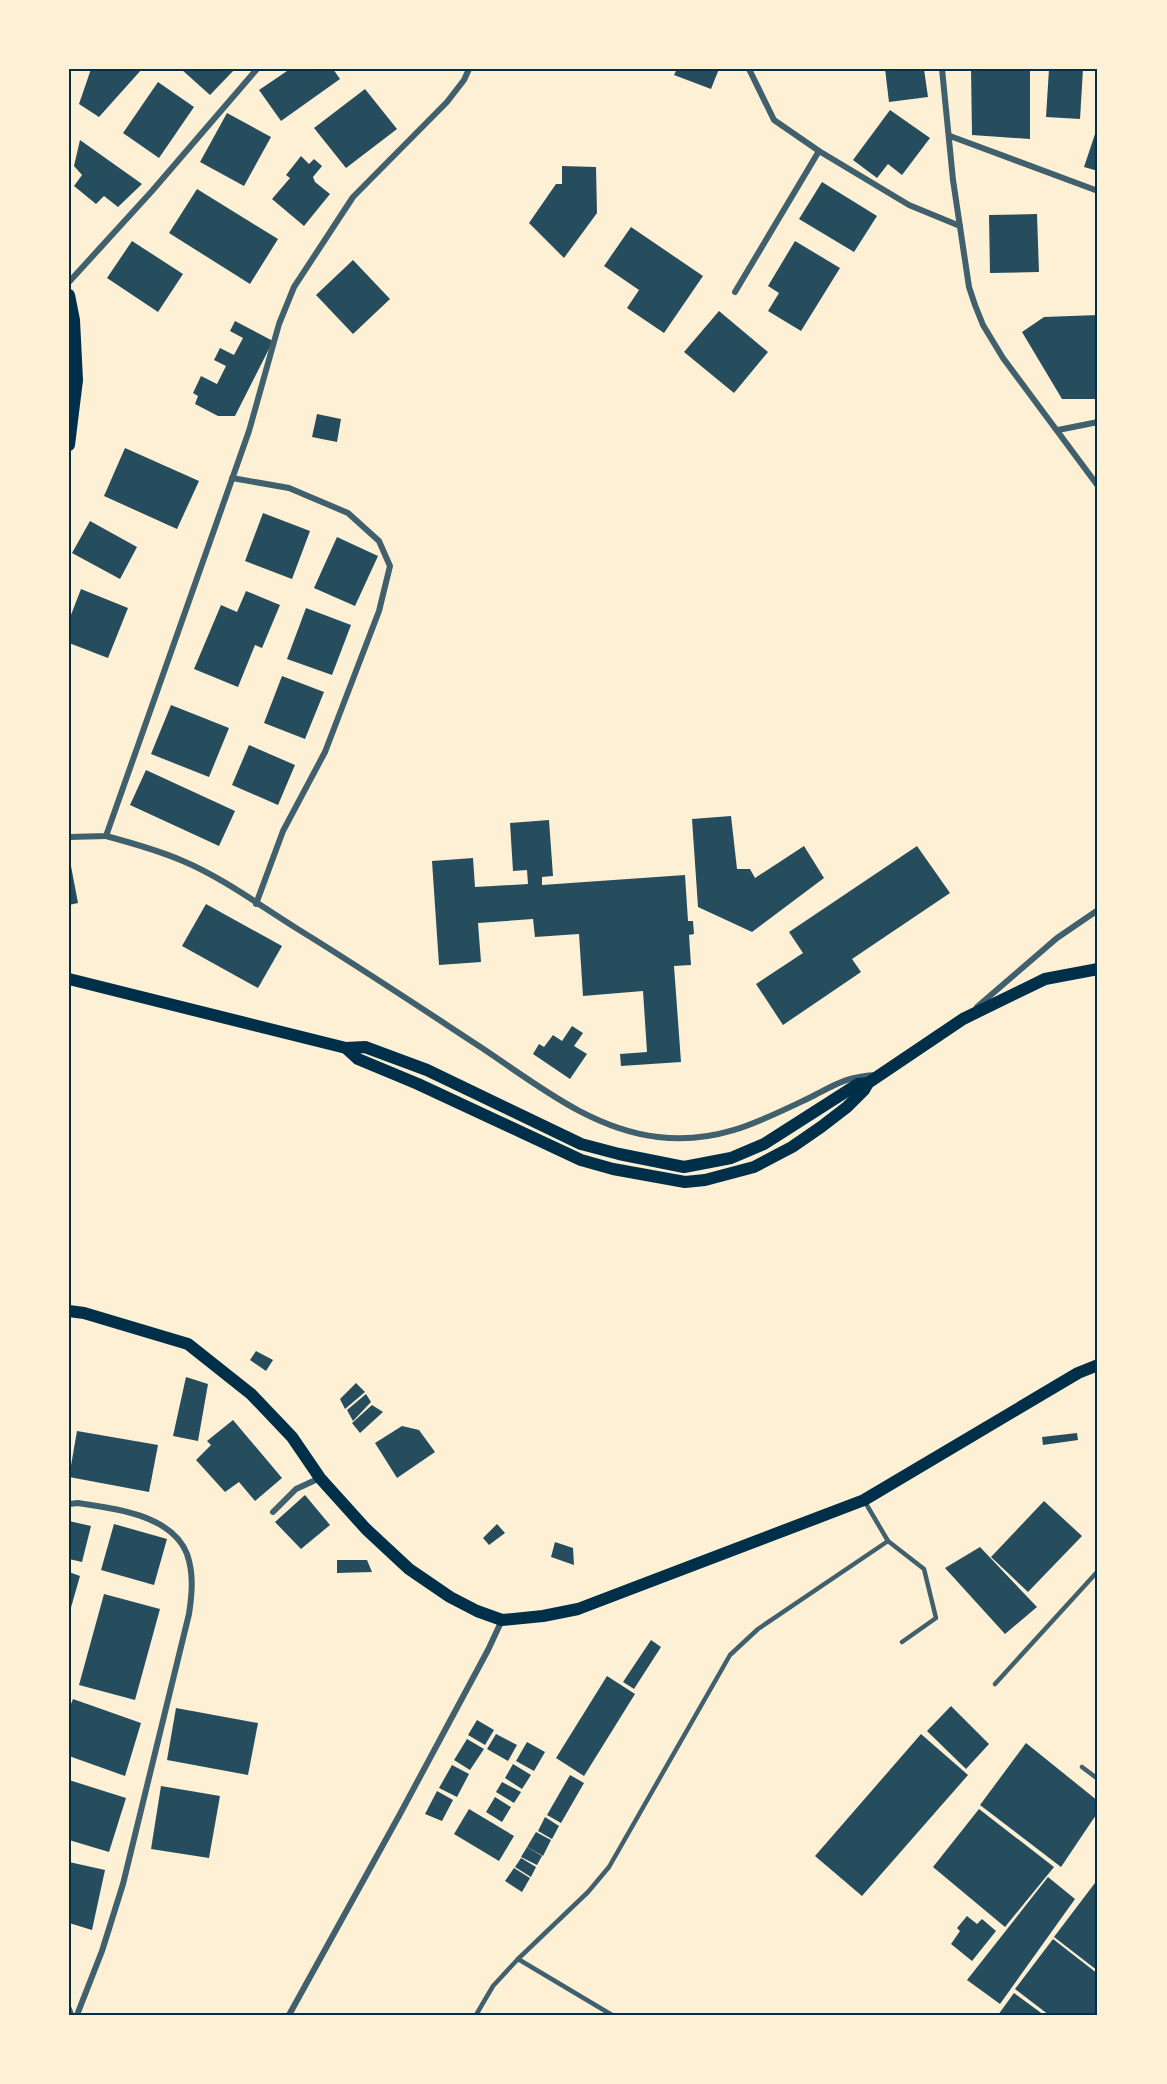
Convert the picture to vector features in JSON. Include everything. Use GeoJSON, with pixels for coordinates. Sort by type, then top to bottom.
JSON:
{"type":"FeatureCollection","features":[{"type":"Feature","properties":{"kind":"main road"},"geometry":{"type":"LineString","coordinates":[[69,295],[74,320],[77,380],[69,445]]}},
{"type":"Feature","properties":{"kind":"main road"},"geometry":{"type":"LineString","coordinates":[[346,1047],[358,1059],[428,1088],[581,1160],[613,1169],[685,1182],[730,1174],[764,1162],[792,1147],[846,1107],[868,1083],[963,1019],[1045,979],[1098,969]]}},
{"type":"Feature","properties":{"kind":"main road"},"geometry":{"type":"LineString","coordinates":[[69,979],[346,1047],[365,1047],[427,1070],[581,1143],[620,1154],[684,1167],[731,1158],[764,1144],[858,1084],[868,1083]]}},
{"type":"Feature","properties":{"kind":"main road"},"geometry":{"type":"LineString","coordinates":[[684,1167],[685,1182]]}},
{"type":"Feature","properties":{"kind":"main road"},"geometry":{"type":"LineString","coordinates":[[69,1311],[84,1313],[188,1344],[251,1394],[292,1437],[320,1478],[366,1529],[409,1569],[459,1602],[502,1620],[578,1610],[864,1500],[1078,1373],[1098,1365]]}},
{"type":"Feature","properties":{"kind":"street"},"geometry":{"type":"LineString","coordinates":[[69,282],[152,191],[257,69]]}},
{"type":"Feature","properties":{"kind":"street"},"geometry":{"type":"LineString","coordinates":[[106,836],[249,431],[279,324],[294,287],[353,197],[447,102],[464,80],[469,69]]}},
{"type":"Feature","properties":{"kind":"street"},"geometry":{"type":"LineString","coordinates":[[749,69],[774,120],[819,151],[909,205],[960,226]]}},
{"type":"Feature","properties":{"kind":"street"},"geometry":{"type":"LineString","coordinates":[[942,69],[953,180],[969,287],[983,325],[1003,358],[1098,486]]}},
{"type":"Feature","properties":{"kind":"street"},"geometry":{"type":"LineString","coordinates":[[950,136],[1098,191]]}},
{"type":"Feature","properties":{"kind":"street"},"geometry":{"type":"LineString","coordinates":[[735,292],[819,151]]}},
{"type":"Feature","properties":{"kind":"street"},"geometry":{"type":"LineString","coordinates":[[1058,430],[1098,422]]}},
{"type":"Feature","properties":{"kind":"street"},"geometry":{"type":"LineString","coordinates":[[232,478],[289,489],[348,513],[379,541],[390,566],[379,611],[325,752],[283,831],[256,904]]}},
{"type":"Feature","properties":{"kind":"street"},"geometry":{"type":"LineString","coordinates":[[69,837],[106,836],[146,847],[185,862],[222,881],[359,967],[560,1099],[599,1121],[623,1130],[659,1137],[686,1138],[724,1134],[752,1125],[841,1081],[859,1075],[880,1075]]}},
{"type":"Feature","properties":{"kind":"street"},"geometry":{"type":"LineString","coordinates":[[963,1019],[1057,938],[1098,910]]}},
{"type":"Feature","properties":{"kind":"street"},"geometry":{"type":"LineString","coordinates":[[273,1512],[296,1489],[320,1478]]}},
{"type":"Feature","properties":{"kind":"street"},"geometry":{"type":"LineString","coordinates":[[69,1504],[89,1504],[135,1513],[167,1530],[180,1540],[187,1554],[192,1589],[189,1614],[123,1884],[102,1951],[77,2015]]}},
{"type":"Feature","properties":{"kind":"street"},"geometry":{"type":"LineString","coordinates":[[289,2015],[422,1773],[502,1620]]}},
{"type":"Feature","properties":{"kind":"street"},"geometry":{"type":"LineString","coordinates":[[69,2009],[71,2015]]}},
{"type":"Feature","properties":{"kind":"lane"},"geometry":{"type":"LineString","coordinates":[[864,1500],[888,1541],[924,1569],[936,1618],[902,1642]]}},
{"type":"Feature","properties":{"kind":"lane"},"geometry":{"type":"LineString","coordinates":[[476,2015],[493,1986],[588,1892],[609,1867],[730,1655],[758,1629],[888,1541]]}},
{"type":"Feature","properties":{"kind":"lane"},"geometry":{"type":"LineString","coordinates":[[995,1684],[1098,1571]]}},
{"type":"Feature","properties":{"kind":"lane"},"geometry":{"type":"LineString","coordinates":[[1098,1622],[1098,1680]]}},
{"type":"Feature","properties":{"kind":"lane"},"geometry":{"type":"LineString","coordinates":[[1082,1767],[1098,1779]]}},
{"type":"Feature","properties":{"kind":"lane"},"geometry":{"type":"LineString","coordinates":[[518,1959],[612,2015]]}},
{"type":"Feature","properties":{"kind":"building"},"geometry":{"type":"Polygon","coordinates":[[[91,69],[142,69],[99,117],[79,104],[91,69]]]}},
{"type":"Feature","properties":{"kind":"building"},"geometry":{"type":"Polygon","coordinates":[[[181,69],[235,69],[210,95],[181,69]]]}},
{"type":"Feature","properties":{"kind":"building"},"geometry":{"type":"Polygon","coordinates":[[[290,69],[333,69],[340,79],[281,121],[259,90],[290,69]]]}},
{"type":"Feature","properties":{"kind":"building"},"geometry":{"type":"Polygon","coordinates":[[[677,69],[719,69],[711,89],[674,75],[677,69]]]}},
{"type":"Feature","properties":{"kind":"building"},"geometry":{"type":"Polygon","coordinates":[[[885,69],[924,69],[928,97],[889,102],[885,69]]]}},
{"type":"Feature","properties":{"kind":"building"},"geometry":{"type":"Polygon","coordinates":[[[971,69],[1030,69],[1030,139],[972,135],[971,69]]]}},
{"type":"Feature","properties":{"kind":"building"},"geometry":{"type":"Polygon","coordinates":[[[1049,69],[1083,69],[1080,119],[1046,117],[1049,69]]]}},
{"type":"Feature","properties":{"kind":"building"},"geometry":{"type":"Polygon","coordinates":[[[158,82],[194,107],[159,158],[123,133],[158,82]]]}},
{"type":"Feature","properties":{"kind":"building"},"geometry":{"type":"Polygon","coordinates":[[[365,89],[397,129],[346,168],[314,128],[365,89]]]}},
{"type":"Feature","properties":{"kind":"building"},"geometry":{"type":"Polygon","coordinates":[[[890,110],[930,138],[902,175],[888,164],[877,178],[853,160],[890,110]]]}},
{"type":"Feature","properties":{"kind":"building"},"geometry":{"type":"Polygon","coordinates":[[[227,113],[271,137],[244,186],[200,162],[227,113]]]}},
{"type":"Feature","properties":{"kind":"building"},"geometry":{"type":"Polygon","coordinates":[[[1098,125],[1098,171],[1084,167],[1098,125]]]}},
{"type":"Feature","properties":{"kind":"building"},"geometry":{"type":"Polygon","coordinates":[[[80,140],[142,184],[118,207],[104,196],[96,204],[74,186],[82,175],[74,166],[80,140]]]}},
{"type":"Feature","properties":{"kind":"building"},"geometry":{"type":"Polygon","coordinates":[[[301,156],[309,164],[314,159],[322,166],[313,177],[315,182],[330,194],[304,226],[272,199],[290,178],[286,175],[301,156]]]}},
{"type":"Feature","properties":{"kind":"building"},"geometry":{"type":"Polygon","coordinates":[[[562,166],[596,167],[597,213],[564,258],[529,223],[556,184],[562,184],[562,166]]]}},
{"type":"Feature","properties":{"kind":"building"},"geometry":{"type":"Polygon","coordinates":[[[822,182],[877,216],[854,252],[799,219],[822,182]]]}},
{"type":"Feature","properties":{"kind":"building"},"geometry":{"type":"Polygon","coordinates":[[[197,189],[278,239],[250,284],[169,233],[197,189]]]}},
{"type":"Feature","properties":{"kind":"building"},"geometry":{"type":"Polygon","coordinates":[[[1037,214],[1039,272],[990,273],[989,215],[1037,214]]]}},
{"type":"Feature","properties":{"kind":"building"},"geometry":{"type":"Polygon","coordinates":[[[631,227],[703,276],[664,333],[627,308],[639,290],[604,266],[631,227]]]}},
{"type":"Feature","properties":{"kind":"building"},"geometry":{"type":"Polygon","coordinates":[[[132,241],[183,274],[158,312],[107,278],[132,241]]]}},
{"type":"Feature","properties":{"kind":"building"},"geometry":{"type":"Polygon","coordinates":[[[795,241],[840,268],[801,331],[768,311],[779,293],[768,286],[795,241]]]}},
{"type":"Feature","properties":{"kind":"building"},"geometry":{"type":"Polygon","coordinates":[[[353,260],[390,299],[353,334],[316,295],[353,260]]]}},
{"type":"Feature","properties":{"kind":"building"},"geometry":{"type":"Polygon","coordinates":[[[719,311],[768,352],[734,393],[684,352],[719,311]]]}},
{"type":"Feature","properties":{"kind":"building"},"geometry":{"type":"Polygon","coordinates":[[[1098,315],[1098,399],[1062,399],[1022,332],[1044,317],[1098,315]]]}},
{"type":"Feature","properties":{"kind":"building"},"geometry":{"type":"Polygon","coordinates":[[[235,321],[273,341],[235,416],[218,416],[195,404],[198,396],[193,393],[201,376],[217,384],[226,366],[214,360],[220,348],[234,355],[243,338],[230,331],[235,321]]]}},
{"type":"Feature","properties":{"kind":"building"},"geometry":{"type":"Polygon","coordinates":[[[317,414],[341,419],[337,442],[312,437],[317,414]]]}},
{"type":"Feature","properties":{"kind":"building"},"geometry":{"type":"Polygon","coordinates":[[[125,448],[199,481],[177,529],[104,496],[125,448]]]}},
{"type":"Feature","properties":{"kind":"building"},"geometry":{"type":"Polygon","coordinates":[[[263,513],[310,531],[292,579],[245,561],[263,513]]]}},
{"type":"Feature","properties":{"kind":"building"},"geometry":{"type":"Polygon","coordinates":[[[90,521],[137,547],[120,579],[72,553],[90,521]]]}},
{"type":"Feature","properties":{"kind":"building"},"geometry":{"type":"Polygon","coordinates":[[[337,537],[378,556],[355,606],[314,588],[337,537]]]}},
{"type":"Feature","properties":{"kind":"building"},"geometry":{"type":"Polygon","coordinates":[[[81,589],[128,608],[108,658],[69,643],[69,620],[81,589]]]}},
{"type":"Feature","properties":{"kind":"building"},"geometry":{"type":"Polygon","coordinates":[[[246,591],[280,605],[262,648],[255,645],[238,687],[194,669],[221,605],[237,612],[246,591]]]}},
{"type":"Feature","properties":{"kind":"building"},"geometry":{"type":"Polygon","coordinates":[[[306,608],[351,625],[332,675],[287,659],[306,608]]]}},
{"type":"Feature","properties":{"kind":"building"},"geometry":{"type":"Polygon","coordinates":[[[282,676],[324,692],[305,739],[264,723],[282,676]]]}},
{"type":"Feature","properties":{"kind":"building"},"geometry":{"type":"Polygon","coordinates":[[[171,705],[229,728],[209,777],[151,754],[171,705]]]}},
{"type":"Feature","properties":{"kind":"building"},"geometry":{"type":"Polygon","coordinates":[[[249,745],[295,765],[278,805],[232,785],[249,745]]]}},
{"type":"Feature","properties":{"kind":"building"},"geometry":{"type":"Polygon","coordinates":[[[146,770],[235,811],[219,846],[130,805],[146,770]]]}},
{"type":"Feature","properties":{"kind":"building"},"geometry":{"type":"Polygon","coordinates":[[[731,816],[737,869],[750,869],[755,878],[804,846],[824,878],[752,932],[698,907],[692,819],[731,816]]]}},
{"type":"Feature","properties":{"kind":"building"},"geometry":{"type":"Polygon","coordinates":[[[549,820],[553,876],[542,877],[542,885],[685,875],[688,921],[693,921],[694,934],[689,935],[691,965],[674,966],[681,1062],[621,1066],[620,1054],[647,1052],[643,991],[583,996],[579,934],[535,937],[533,919],[478,923],[481,962],[439,965],[432,861],[473,858],[475,887],[528,884],[527,870],[513,871],[510,823],[549,820]]]}},
{"type":"Feature","properties":{"kind":"building"},"geometry":{"type":"Polygon","coordinates":[[[917,846],[950,893],[852,959],[861,972],[783,1025],[756,984],[803,953],[789,932],[917,846]]]}},
{"type":"Feature","properties":{"kind":"building"},"geometry":{"type":"Polygon","coordinates":[[[71,866],[78,903],[69,905],[69,867],[71,866]]]}},
{"type":"Feature","properties":{"kind":"building"},"geometry":{"type":"Polygon","coordinates":[[[206,904],[282,946],[258,988],[182,946],[206,904]]]}},
{"type":"Feature","properties":{"kind":"building"},"geometry":{"type":"Polygon","coordinates":[[[572,1026],[583,1033],[574,1046],[587,1054],[570,1079],[533,1054],[539,1044],[544,1047],[553,1035],[562,1041],[572,1026]]]}},
{"type":"Feature","properties":{"kind":"building"},"geometry":{"type":"Polygon","coordinates":[[[256,1351],[273,1360],[266,1371],[250,1360],[256,1351]]]}},
{"type":"Feature","properties":{"kind":"building"},"geometry":{"type":"Polygon","coordinates":[[[186,1377],[208,1384],[198,1441],[173,1436],[186,1377]]]}},
{"type":"Feature","properties":{"kind":"building"},"geometry":{"type":"Polygon","coordinates":[[[356,1383],[365,1392],[345,1409],[340,1399],[356,1383]]]}},
{"type":"Feature","properties":{"kind":"building"},"geometry":{"type":"Polygon","coordinates":[[[366,1394],[371,1402],[353,1421],[347,1410],[366,1394]]]}},
{"type":"Feature","properties":{"kind":"building"},"geometry":{"type":"Polygon","coordinates":[[[372,1405],[383,1412],[360,1433],[352,1423],[372,1405]]]}},
{"type":"Feature","properties":{"kind":"building"},"geometry":{"type":"Polygon","coordinates":[[[233,1420],[282,1478],[255,1501],[239,1482],[225,1492],[196,1460],[211,1445],[207,1441],[233,1420]]]}},
{"type":"Feature","properties":{"kind":"building"},"geometry":{"type":"Polygon","coordinates":[[[402,1426],[419,1430],[435,1452],[397,1478],[375,1443],[402,1426]]]}},
{"type":"Feature","properties":{"kind":"building"},"geometry":{"type":"Polygon","coordinates":[[[77,1431],[158,1445],[149,1492],[69,1477],[77,1431]]]}},
{"type":"Feature","properties":{"kind":"building"},"geometry":{"type":"Polygon","coordinates":[[[1077,1433],[1078,1440],[1043,1445],[1042,1437],[1077,1433]]]}},
{"type":"Feature","properties":{"kind":"building"},"geometry":{"type":"Polygon","coordinates":[[[305,1495],[330,1525],[301,1549],[275,1522],[305,1495]]]}},
{"type":"Feature","properties":{"kind":"building"},"geometry":{"type":"Polygon","coordinates":[[[1044,1501],[1082,1536],[1028,1592],[991,1557],[1044,1501]]]}},
{"type":"Feature","properties":{"kind":"building"},"geometry":{"type":"Polygon","coordinates":[[[69,1521],[91,1526],[82,1562],[69,1559],[69,1521]]]}},
{"type":"Feature","properties":{"kind":"building"},"geometry":{"type":"Polygon","coordinates":[[[114,1524],[167,1539],[154,1585],[101,1570],[114,1524]]]}},
{"type":"Feature","properties":{"kind":"building"},"geometry":{"type":"Polygon","coordinates":[[[497,1524],[505,1533],[489,1545],[483,1538],[497,1524]]]}},
{"type":"Feature","properties":{"kind":"building"},"geometry":{"type":"Polygon","coordinates":[[[555,1542],[573,1548],[574,1565],[551,1557],[555,1542]]]}},
{"type":"Feature","properties":{"kind":"building"},"geometry":{"type":"Polygon","coordinates":[[[980,1547],[1037,1607],[1005,1634],[945,1568],[980,1547]]]}},
{"type":"Feature","properties":{"kind":"building"},"geometry":{"type":"Polygon","coordinates":[[[337,1560],[367,1560],[372,1572],[337,1573],[337,1560]]]}},
{"type":"Feature","properties":{"kind":"building"},"geometry":{"type":"Polygon","coordinates":[[[69,1572],[80,1576],[70,1611],[69,1611],[69,1572]]]}},
{"type":"Feature","properties":{"kind":"building"},"geometry":{"type":"Polygon","coordinates":[[[104,1594],[160,1609],[135,1700],[79,1685],[104,1594]]]}},
{"type":"Feature","properties":{"kind":"building"},"geometry":{"type":"Polygon","coordinates":[[[651,1640],[661,1647],[634,1689],[623,1682],[651,1640]]]}},
{"type":"Feature","properties":{"kind":"building"},"geometry":{"type":"Polygon","coordinates":[[[607,1676],[635,1694],[584,1776],[556,1758],[607,1676]]]}},
{"type":"Feature","properties":{"kind":"building"},"geometry":{"type":"Polygon","coordinates":[[[73,1699],[141,1723],[125,1776],[69,1756],[69,1709],[73,1699]]]}},
{"type":"Feature","properties":{"kind":"building"},"geometry":{"type":"Polygon","coordinates":[[[951,1706],[989,1744],[966,1769],[927,1731],[951,1706]]]}},
{"type":"Feature","properties":{"kind":"building"},"geometry":{"type":"Polygon","coordinates":[[[176,1708],[258,1723],[248,1775],[167,1760],[176,1708]]]}},
{"type":"Feature","properties":{"kind":"building"},"geometry":{"type":"Polygon","coordinates":[[[477,1720],[494,1730],[485,1745],[468,1735],[477,1720]]]}},
{"type":"Feature","properties":{"kind":"building"},"geometry":{"type":"Polygon","coordinates":[[[496,1734],[517,1745],[508,1761],[487,1749],[496,1734]]]}},
{"type":"Feature","properties":{"kind":"building"},"geometry":{"type":"Polygon","coordinates":[[[921,1734],[968,1775],[862,1896],[815,1856],[921,1734]]]}},
{"type":"Feature","properties":{"kind":"building"},"geometry":{"type":"Polygon","coordinates":[[[467,1739],[484,1749],[470,1770],[454,1760],[467,1739]]]}},
{"type":"Feature","properties":{"kind":"building"},"geometry":{"type":"Polygon","coordinates":[[[527,1742],[545,1752],[534,1771],[516,1761],[527,1742]]]}},
{"type":"Feature","properties":{"kind":"building"},"geometry":{"type":"Polygon","coordinates":[[[1026,1743],[1098,1801],[1098,1812],[1061,1867],[980,1805],[1026,1743]]]}},
{"type":"Feature","properties":{"kind":"building"},"geometry":{"type":"Polygon","coordinates":[[[513,1764],[531,1775],[522,1789],[505,1778],[513,1764]]]}},
{"type":"Feature","properties":{"kind":"building"},"geometry":{"type":"Polygon","coordinates":[[[452,1765],[469,1774],[457,1797],[439,1788],[452,1765]]]}},
{"type":"Feature","properties":{"kind":"building"},"geometry":{"type":"Polygon","coordinates":[[[570,1775],[584,1783],[561,1823],[547,1815],[570,1775]]]}},
{"type":"Feature","properties":{"kind":"building"},"geometry":{"type":"Polygon","coordinates":[[[69,1780],[126,1798],[109,1852],[69,1840],[69,1780]]]}},
{"type":"Feature","properties":{"kind":"building"},"geometry":{"type":"Polygon","coordinates":[[[502,1782],[521,1792],[514,1803],[496,1792],[502,1782]]]}},
{"type":"Feature","properties":{"kind":"building"},"geometry":{"type":"Polygon","coordinates":[[[161,1786],[220,1796],[209,1858],[151,1849],[161,1786]]]}},
{"type":"Feature","properties":{"kind":"building"},"geometry":{"type":"Polygon","coordinates":[[[437,1791],[453,1800],[442,1821],[425,1814],[437,1791]]]}},
{"type":"Feature","properties":{"kind":"building"},"geometry":{"type":"Polygon","coordinates":[[[495,1797],[511,1807],[502,1822],[486,1812],[495,1797]]]}},
{"type":"Feature","properties":{"kind":"building"},"geometry":{"type":"Polygon","coordinates":[[[469,1809],[514,1836],[499,1861],[454,1834],[469,1809]]]}},
{"type":"Feature","properties":{"kind":"building"},"geometry":{"type":"Polygon","coordinates":[[[979,1809],[1054,1867],[1005,1927],[933,1867],[979,1809]]]}},
{"type":"Feature","properties":{"kind":"building"},"geometry":{"type":"Polygon","coordinates":[[[545,1817],[559,1826],[552,1839],[538,1831],[545,1817]]]}},
{"type":"Feature","properties":{"kind":"building"},"geometry":{"type":"Polygon","coordinates":[[[536,1832],[551,1840],[543,1856],[527,1847],[536,1832]]]}},
{"type":"Feature","properties":{"kind":"building"},"geometry":{"type":"Polygon","coordinates":[[[527,1847],[542,1856],[537,1865],[521,1857],[527,1847]]]}},
{"type":"Feature","properties":{"kind":"building"},"geometry":{"type":"Polygon","coordinates":[[[521,1858],[536,1867],[531,1877],[515,1867],[521,1858]]]}},
{"type":"Feature","properties":{"kind":"building"},"geometry":{"type":"Polygon","coordinates":[[[69,1862],[105,1870],[92,1930],[69,1923],[69,1862]]]}},
{"type":"Feature","properties":{"kind":"building"},"geometry":{"type":"Polygon","coordinates":[[[514,1868],[530,1878],[522,1892],[505,1881],[514,1868]]]}},
{"type":"Feature","properties":{"kind":"building"},"geometry":{"type":"Polygon","coordinates":[[[1048,1877],[1075,1899],[1000,2004],[967,1980],[1048,1877]]]}},
{"type":"Feature","properties":{"kind":"building"},"geometry":{"type":"Polygon","coordinates":[[[1098,1879],[1098,1971],[1054,1937],[1098,1879]]]}},
{"type":"Feature","properties":{"kind":"building"},"geometry":{"type":"Polygon","coordinates":[[[967,1916],[977,1924],[982,1919],[996,1931],[972,1961],[951,1944],[960,1931],[957,1928],[967,1916]]]}},
{"type":"Feature","properties":{"kind":"building"},"geometry":{"type":"Polygon","coordinates":[[[1053,1939],[1098,1974],[1098,2015],[1049,2015],[1015,1989],[1053,1939]]]}},
{"type":"Feature","properties":{"kind":"building"},"geometry":{"type":"Polygon","coordinates":[[[1014,1993],[1044,2015],[998,2015],[1014,1993]]]}}]}
